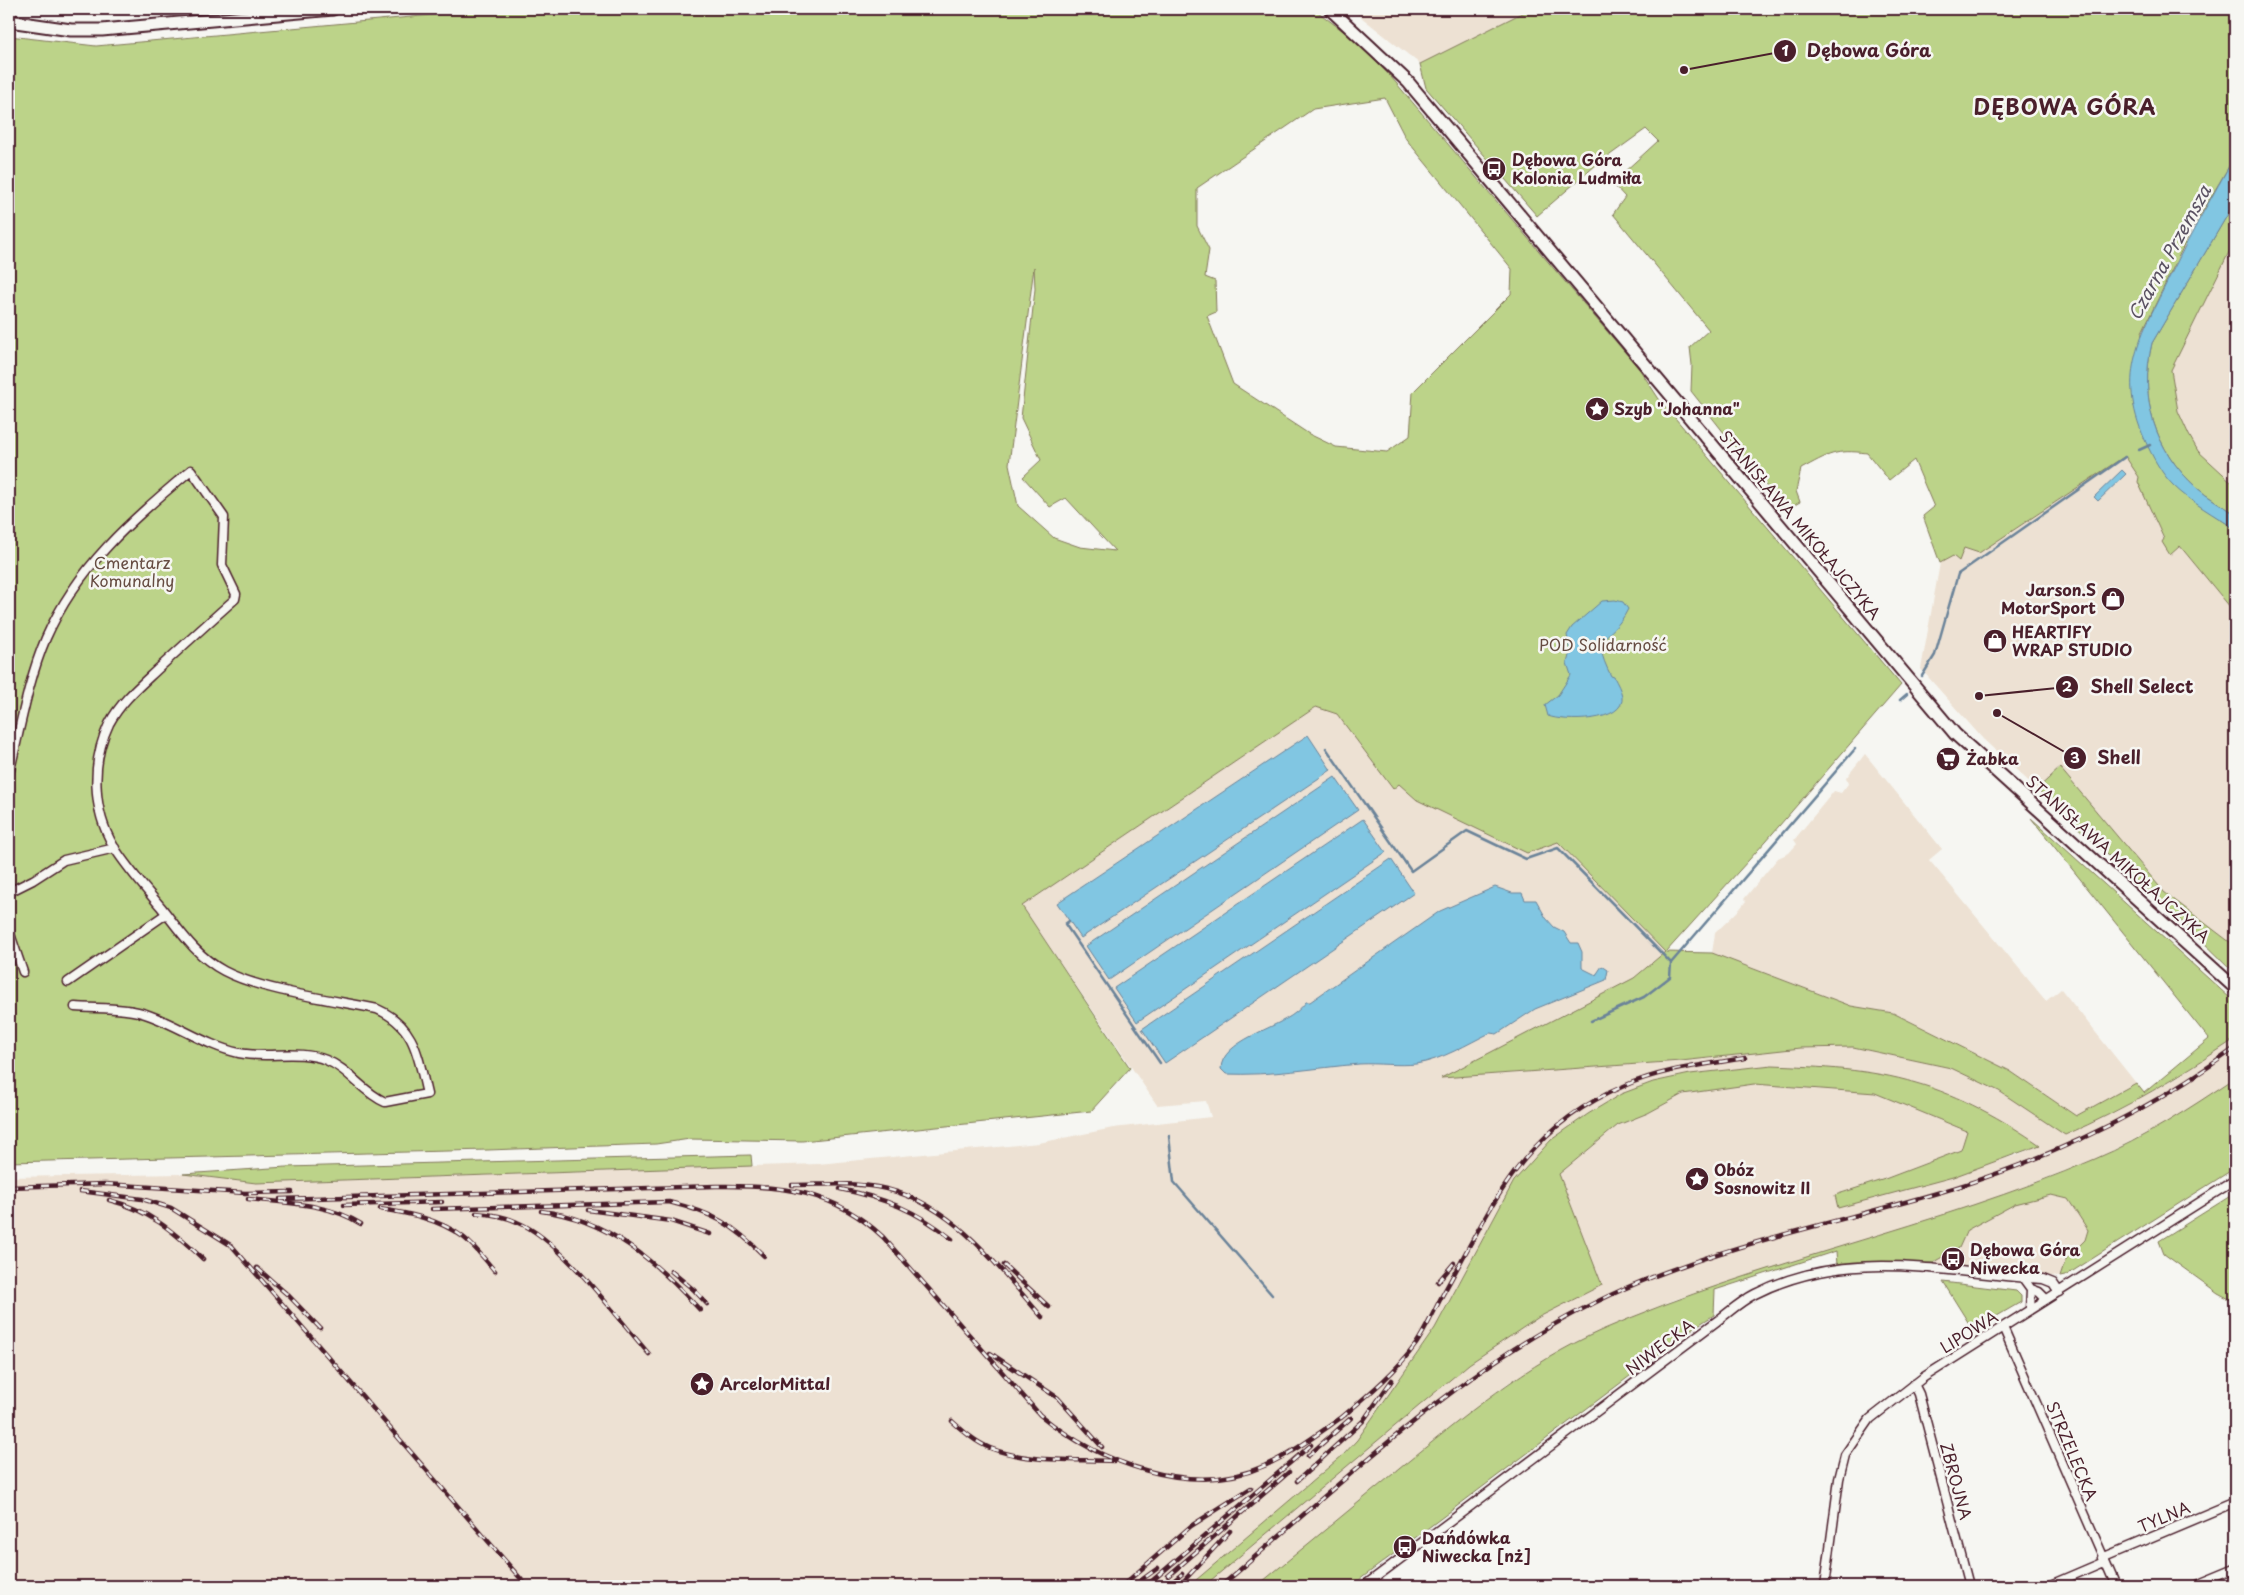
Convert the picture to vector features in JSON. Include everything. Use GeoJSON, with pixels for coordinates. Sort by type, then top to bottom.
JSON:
{"type":"FeatureCollection","features":[{"type":"Feature","properties":{"kind":"street"},"geometry":{"type":"LineString","coordinates":[[9,21],[71,30],[102,30],[333,9]]}},
{"type":"Feature","properties":{"kind":"street","name":"STANISŁAWA MIKOŁAJCZYKA"},"geometry":{"type":"LineString","coordinates":[[1330,9],[1408,82],[1955,734],[2235,988]]}},
{"type":"Feature","properties":{"kind":"street"},"geometry":{"type":"LineString","coordinates":[[9,774],[37,662],[68,595],[106,546],[123,528],[191,470],[224,517],[221,557],[225,573],[236,594],[235,599],[128,697],[110,723],[98,759],[97,790],[104,825],[115,848],[197,953],[224,971],[270,986],[377,1009],[395,1018],[404,1026],[415,1045],[427,1094],[385,1102],[367,1091],[338,1065],[324,1059],[289,1055],[240,1054],[212,1045],[149,1015],[75,1007]]}},
{"type":"Feature","properties":{"kind":"street"},"geometry":{"type":"LineString","coordinates":[[9,892],[33,880],[64,860],[115,848]]}},
{"type":"Feature","properties":{"kind":"street"},"geometry":{"type":"LineString","coordinates":[[68,982],[166,914]]}},
{"type":"Feature","properties":{"kind":"street"},"geometry":{"type":"LineString","coordinates":[[9,931],[23,972]]}},
{"type":"Feature","properties":{"kind":"street","name":"LIPOWA"},"geometry":{"type":"LineString","coordinates":[[1826,1586],[1839,1479],[1845,1455],[1870,1419],[1914,1384],[2235,1180]]}},
{"type":"Feature","properties":{"kind":"street","name":"NIWECKA"},"geometry":{"type":"LineString","coordinates":[[1364,1586],[1754,1295],[1819,1272],[1869,1265],[1919,1267],[2043,1279],[2053,1283],[2059,1292]]}},
{"type":"Feature","properties":{"kind":"street"},"geometry":{"type":"LineString","coordinates":[[2023,1278],[2032,1289],[2039,1292],[2046,1300]]}},
{"type":"Feature","properties":{"kind":"street"},"geometry":{"type":"LineString","coordinates":[[2030,1309],[2032,1289]]}},
{"type":"Feature","properties":{"kind":"street","name":"STRZELECKA"},"geometry":{"type":"LineString","coordinates":[[2003,1327],[2103,1560],[2116,1586]]}},
{"type":"Feature","properties":{"kind":"street","name":"ZBROJNA"},"geometry":{"type":"LineString","coordinates":[[1914,1384],[1919,1394],[1969,1586]]}},
{"type":"Feature","properties":{"kind":"street","name":"TYLNA"},"geometry":{"type":"LineString","coordinates":[[2048,1586],[2235,1502]]}},
{"type":"Feature","properties":{"kind":"street"},"geometry":{"type":"LineString","coordinates":[[2194,1586],[2235,1569]]}},
{"type":"Feature","properties":{"kind":"shaded area"},"geometry":{"type":"Polygon","coordinates":[[[1351,9],[1530,9],[1420,64],[1351,9]]]}},
{"type":"Feature","properties":{"kind":"shaded area"},"geometry":{"type":"Polygon","coordinates":[[[2235,240],[2235,485],[2198,451],[2189,435],[2178,411],[2171,370],[2235,240]]]}},
{"type":"Feature","properties":{"kind":"shaded area"},"geometry":{"type":"Polygon","coordinates":[[[2125,455],[2139,477],[2138,483],[2152,509],[2169,555],[2180,546],[2235,613],[2235,946],[2164,892],[2060,768],[2037,789],[1983,739],[1921,669],[1940,563],[1964,548],[1979,553],[2125,455]]]}},
{"type":"Feature","properties":{"kind":"shaded area","name":"ArcelorMittal"},"geometry":{"type":"Polygon","coordinates":[[[1316,707],[1337,714],[1393,789],[1399,783],[1417,800],[1557,841],[1665,952],[1634,978],[1443,1078],[1681,1061],[1801,1048],[1853,1047],[1951,1068],[1999,1091],[2065,1135],[2117,1111],[2179,1076],[2235,1039],[2235,1078],[2178,1117],[2098,1158],[1985,1202],[1674,1300],[1599,1332],[1508,1383],[1257,1586],[9,1586],[9,1177],[183,1174],[256,1183],[818,1164],[1039,1143],[1113,1128],[1211,1117],[1206,1101],[1157,1105],[1022,906],[1316,707]],[[1772,1065],[1690,1074],[1653,1082],[1622,1094],[1588,1114],[1514,1181],[1435,1328],[1357,1440],[1343,1454],[1347,1464],[1469,1364],[1539,1317],[1601,1285],[1559,1174],[1618,1125],[1648,1113],[1683,1094],[1754,1084],[1875,1093],[1968,1131],[1961,1150],[1885,1179],[1835,1195],[2015,1156],[2039,1145],[1963,1102],[1917,1083],[1772,1065]]]}},
{"type":"Feature","properties":{"kind":"shaded area"},"geometry":{"type":"Polygon","coordinates":[[[1865,754],[1942,849],[1929,860],[2046,1001],[2061,989],[2136,1083],[2076,1116],[2010,1071],[1893,1013],[1851,1006],[1712,953],[1715,933],[1739,910],[1746,901],[1744,899],[1778,858],[1789,853],[1797,844],[1794,840],[1834,791],[1841,793],[1848,784],[1846,778],[1865,754]]]}},
{"type":"Feature","properties":{"kind":"shaded area"},"geometry":{"type":"Polygon","coordinates":[[[2051,1195],[2068,1199],[2089,1230],[2085,1240],[2066,1259],[2060,1277],[1933,1263],[1959,1248],[1967,1230],[2015,1204],[2051,1195]]]}},
{"type":"Feature","properties":{"kind":"green space"},"geometry":{"type":"Polygon","coordinates":[[[498,9],[1314,9],[1355,40],[1391,77],[1640,370],[1659,399],[1901,685],[1766,841],[1666,952],[1712,953],[1851,1006],[1893,1013],[2010,1071],[2076,1116],[2136,1083],[2144,1093],[2209,1039],[2031,818],[2230,998],[2235,993],[2235,1039],[2153,1091],[2065,1135],[1999,1091],[1951,1068],[1853,1047],[1801,1048],[1681,1061],[1441,1078],[1634,978],[1665,952],[1558,842],[1527,853],[1417,800],[1399,784],[1393,789],[1337,714],[1316,707],[1022,906],[1130,1068],[1091,1111],[802,1141],[690,1139],[656,1144],[488,1150],[9,1162],[9,36],[96,46],[498,9]],[[1385,98],[1313,109],[1197,188],[1197,226],[1209,250],[1205,277],[1215,281],[1216,312],[1207,316],[1233,384],[1309,434],[1336,447],[1387,452],[1410,436],[1413,392],[1511,294],[1512,269],[1406,139],[1385,98]],[[1034,267],[1009,464],[1018,506],[1054,538],[1080,547],[1115,551],[1066,498],[1050,507],[1023,477],[1041,460],[1021,418],[1035,289],[1034,267]]]}},
{"type":"Feature","properties":{"kind":"green space"},"geometry":{"type":"Polygon","coordinates":[[[1530,9],[2235,9],[2235,156],[2191,231],[2142,332],[2134,406],[2189,498],[2235,529],[2235,613],[2180,546],[2170,555],[2162,542],[2164,539],[2138,482],[2139,477],[2125,456],[1979,553],[1964,548],[1959,561],[1953,556],[1940,563],[1923,516],[1934,507],[1914,460],[1889,480],[1867,453],[1839,452],[1826,456],[1801,469],[1796,491],[1800,502],[1785,510],[1691,391],[1692,365],[1690,347],[1709,330],[1613,214],[1625,197],[1612,183],[1658,141],[1646,129],[1596,165],[1537,216],[1426,88],[1420,64],[1530,9]]]}},
{"type":"Feature","properties":{"kind":"green space"},"geometry":{"type":"Polygon","coordinates":[[[2235,202],[2235,240],[2171,370],[2178,411],[2189,435],[2198,451],[2235,485],[2235,514],[2197,488],[2182,473],[2160,440],[2149,403],[2148,363],[2152,343],[2235,202]]]}},
{"type":"Feature","properties":{"kind":"green space"},"geometry":{"type":"Polygon","coordinates":[[[2060,768],[2164,892],[2235,946],[2235,973],[2037,789],[2060,768]]]}},
{"type":"Feature","properties":{"kind":"green space"},"geometry":{"type":"Polygon","coordinates":[[[1772,1065],[1863,1072],[1916,1083],[1948,1094],[1981,1109],[2040,1145],[1953,1177],[1838,1208],[1835,1195],[1885,1179],[1961,1150],[1967,1131],[1875,1093],[1754,1084],[1683,1094],[1648,1113],[1618,1125],[1559,1174],[1602,1285],[1539,1317],[1469,1364],[1204,1586],[1189,1586],[1343,1455],[1357,1440],[1435,1328],[1514,1181],[1551,1140],[1621,1094],[1653,1082],[1690,1074],[1772,1065]]]}},
{"type":"Feature","properties":{"kind":"green space"},"geometry":{"type":"Polygon","coordinates":[[[2235,1078],[2235,1168],[2065,1276],[2060,1277],[2066,1259],[2085,1240],[2088,1230],[2068,1199],[2051,1195],[2015,1204],[1967,1230],[1959,1248],[1933,1263],[1837,1265],[1836,1251],[1715,1290],[1714,1315],[1695,1327],[1351,1586],[1257,1586],[1496,1392],[1574,1343],[1663,1305],[1724,1283],[1973,1205],[2095,1159],[2149,1132],[2235,1078]]]}},
{"type":"Feature","properties":{"kind":"green space"},"geometry":{"type":"Polygon","coordinates":[[[751,1155],[752,1166],[256,1183],[183,1174],[286,1167],[751,1155]]]}},
{"type":"Feature","properties":{"kind":"green space"},"geometry":{"type":"Polygon","coordinates":[[[2235,1193],[2235,1302],[2218,1293],[2164,1254],[2159,1241],[2235,1193]]]}},
{"type":"Feature","properties":{"kind":"green space"},"geometry":{"type":"Polygon","coordinates":[[[1943,1282],[2016,1291],[2021,1296],[2021,1302],[1973,1330],[1943,1282]]]}},
{"type":"Feature","properties":{"kind":"water"},"geometry":{"type":"Polygon","coordinates":[[[2235,156],[2235,202],[2152,343],[2148,363],[2148,384],[2149,403],[2154,422],[2160,440],[2170,457],[2197,488],[2235,514],[2235,529],[2187,498],[2161,470],[2145,440],[2136,416],[2132,395],[2132,374],[2135,355],[2141,337],[2193,231],[2235,156]]]}},
{"type":"Feature","properties":{"kind":"water"},"geometry":{"type":"Polygon","coordinates":[[[2122,470],[2126,474],[2098,501],[2094,497],[2122,470]]]}},
{"type":"Feature","properties":{"kind":"water"},"geometry":{"type":"Polygon","coordinates":[[[1615,600],[1623,602],[1628,609],[1615,628],[1604,638],[1602,651],[1604,661],[1611,676],[1614,677],[1621,691],[1621,705],[1604,716],[1592,718],[1566,719],[1548,716],[1545,705],[1558,695],[1571,675],[1567,663],[1570,652],[1567,635],[1572,627],[1602,601],[1615,600]]]}},
{"type":"Feature","properties":{"kind":"water"},"geometry":{"type":"Polygon","coordinates":[[[1308,735],[1331,770],[1081,938],[1057,903],[1308,735]]]}},
{"type":"Feature","properties":{"kind":"water"},"geometry":{"type":"Polygon","coordinates":[[[1335,777],[1358,810],[1109,980],[1086,946],[1335,777]]]}},
{"type":"Feature","properties":{"kind":"water"},"geometry":{"type":"Polygon","coordinates":[[[1363,819],[1386,852],[1137,1022],[1114,988],[1363,819]]]}},
{"type":"Feature","properties":{"kind":"water"},"geometry":{"type":"Polygon","coordinates":[[[1391,859],[1414,893],[1165,1063],[1142,1029],[1391,859]]]}},
{"type":"Feature","properties":{"kind":"water"},"geometry":{"type":"Polygon","coordinates":[[[1495,887],[1512,893],[1522,893],[1525,900],[1536,900],[1546,918],[1554,927],[1564,932],[1571,943],[1578,943],[1582,952],[1582,968],[1596,975],[1602,966],[1608,970],[1606,980],[1535,1009],[1497,1034],[1490,1033],[1454,1051],[1426,1062],[1409,1065],[1359,1064],[1259,1074],[1226,1074],[1221,1069],[1223,1059],[1240,1043],[1287,1019],[1306,1002],[1310,1002],[1440,911],[1495,887]]]}},
{"type":"Feature","properties":{"kind":"waterway"},"geometry":{"type":"LineString","coordinates":[[2139,450],[2150,445]]}},
{"type":"Feature","properties":{"kind":"waterway"},"geometry":{"type":"LineString","coordinates":[[1922,676],[1935,655],[1958,574],[2125,457]]}},
{"type":"Feature","properties":{"kind":"waterway"},"geometry":{"type":"LineString","coordinates":[[1900,700],[1907,694]]}},
{"type":"Feature","properties":{"kind":"waterway"},"geometry":{"type":"LineString","coordinates":[[1326,748],[1411,871],[1467,831],[1526,859],[1558,848],[1671,963]]}},
{"type":"Feature","properties":{"kind":"waterway"},"geometry":{"type":"LineString","coordinates":[[1591,1021],[1644,997],[1670,977],[1671,963],[1855,749]]}},
{"type":"Feature","properties":{"kind":"waterway"},"geometry":{"type":"LineString","coordinates":[[1069,921],[1065,924],[1160,1063]]}},
{"type":"Feature","properties":{"kind":"waterway"},"geometry":{"type":"LineString","coordinates":[[1169,1136],[1174,1182],[1272,1295]]}},
{"type":"Feature","properties":{"kind":"railway"},"geometry":{"type":"LineString","coordinates":[[1221,1586],[1419,1417],[1471,1378],[1525,1342],[1581,1310],[1640,1282],[1717,1254],[1915,1200],[2029,1161],[2100,1130],[2135,1112],[2203,1071],[2235,1048]]}},
{"type":"Feature","properties":{"kind":"railway"},"geometry":{"type":"LineString","coordinates":[[1341,1418],[1371,1392],[1408,1355],[1427,1326],[1495,1200],[1535,1147],[1560,1124],[1589,1104],[1638,1080],[1683,1068],[1745,1058]]}},
{"type":"Feature","properties":{"kind":"railway"},"geometry":{"type":"LineString","coordinates":[[9,1187],[105,1184],[245,1193],[292,1192]]}},
{"type":"Feature","properties":{"kind":"railway"},"geometry":{"type":"LineString","coordinates":[[792,1185],[866,1185],[903,1194],[927,1205],[970,1237],[1042,1317]]}},
{"type":"Feature","properties":{"kind":"railway"},"geometry":{"type":"LineString","coordinates":[[280,1199],[716,1186],[785,1189],[826,1200],[864,1221],[883,1237],[1040,1415],[1063,1432],[1117,1460],[1146,1470],[1176,1477],[1206,1479],[1236,1475],[1264,1466],[1285,1455],[1345,1415]]}},
{"type":"Feature","properties":{"kind":"railway"},"geometry":{"type":"LineString","coordinates":[[840,1189],[899,1206],[926,1220],[952,1239]]}},
{"type":"Feature","properties":{"kind":"railway"},"geometry":{"type":"LineString","coordinates":[[80,1191],[142,1199],[171,1208],[232,1246],[527,1586]]}},
{"type":"Feature","properties":{"kind":"railway"},"geometry":{"type":"LineString","coordinates":[[248,1199],[321,1208],[348,1217],[361,1224]]}},
{"type":"Feature","properties":{"kind":"railway"},"geometry":{"type":"LineString","coordinates":[[109,1200],[123,1204],[160,1223],[203,1259]]}},
{"type":"Feature","properties":{"kind":"railway"},"geometry":{"type":"LineString","coordinates":[[344,1205],[442,1202]]}},
{"type":"Feature","properties":{"kind":"railway"},"geometry":{"type":"LineString","coordinates":[[432,1209],[669,1202],[710,1215],[721,1221],[742,1236],[764,1256]]}},
{"type":"Feature","properties":{"kind":"railway"},"geometry":{"type":"LineString","coordinates":[[380,1209],[434,1221],[454,1231],[472,1245],[495,1271]]}},
{"type":"Feature","properties":{"kind":"railway"},"geometry":{"type":"LineString","coordinates":[[588,1210],[671,1221],[710,1234]]}},
{"type":"Feature","properties":{"kind":"railway"},"geometry":{"type":"LineString","coordinates":[[541,1211],[588,1223],[610,1233],[630,1246],[666,1275],[700,1310]]}},
{"type":"Feature","properties":{"kind":"railway"},"geometry":{"type":"LineString","coordinates":[[476,1213],[512,1220],[534,1231],[552,1245],[587,1280],[649,1354]]}},
{"type":"Feature","properties":{"kind":"railway"},"geometry":{"type":"LineString","coordinates":[[1438,1282],[1454,1263]]}},
{"type":"Feature","properties":{"kind":"railway"},"geometry":{"type":"LineString","coordinates":[[1004,1265],[1049,1307]]}},
{"type":"Feature","properties":{"kind":"railway"},"geometry":{"type":"LineString","coordinates":[[257,1268],[289,1296],[320,1328]]}},
{"type":"Feature","properties":{"kind":"railway"},"geometry":{"type":"LineString","coordinates":[[671,1271],[694,1290],[707,1304]]}},
{"type":"Feature","properties":{"kind":"railway"},"geometry":{"type":"LineString","coordinates":[[990,1353],[1058,1398],[1102,1447]]}},
{"type":"Feature","properties":{"kind":"railway"},"geometry":{"type":"LineString","coordinates":[[1297,1481],[1363,1421],[1392,1380]]}},
{"type":"Feature","properties":{"kind":"railway"},"geometry":{"type":"LineString","coordinates":[[1308,1456],[1351,1418]]}},
{"type":"Feature","properties":{"kind":"railway"},"geometry":{"type":"LineString","coordinates":[[952,1421],[979,1443],[1005,1453],[1035,1458],[1114,1461]]}},
{"type":"Feature","properties":{"kind":"railway"},"geometry":{"type":"LineString","coordinates":[[1146,1586],[1311,1445]]}},
{"type":"Feature","properties":{"kind":"railway"},"geometry":{"type":"LineString","coordinates":[[1168,1576],[1289,1472]]}},
{"type":"Feature","properties":{"kind":"railway"},"geometry":{"type":"LineString","coordinates":[[1122,1586],[1191,1526],[1251,1488]]}},
{"type":"Feature","properties":{"kind":"railway"},"geometry":{"type":"LineString","coordinates":[[1179,1586],[1230,1531]]}},
{"type":"Feature","properties":{"kind":"railway"},"geometry":{"type":"LineString","coordinates":[[1133,1586],[1158,1568]]}},
{"type":"Feature","properties":{"kind":"railway"},"geometry":{"type":"LineString","coordinates":[[1167,1586],[1182,1574]]}},
{"type":"Feature","properties":{"kind":"place","name":"Dębowa Góra"},"geometry":{"type":"Point","coordinates":[1684,70]}},
{"type":"Feature","properties":{"kind":"place","name":"Dębowa Góra Kolonia Ludmiła"},"geometry":{"type":"Point","coordinates":[1494,169]}},
{"type":"Feature","properties":{"kind":"place","name":"Szyb \"Johanna\""},"geometry":{"type":"Point","coordinates":[1597,409]}},
{"type":"Feature","properties":{"kind":"place","name":"Jarson.S MotorSport"},"geometry":{"type":"Point","coordinates":[2113,599]}},
{"type":"Feature","properties":{"kind":"place","name":"HEARTIFY WRAP STUDIO"},"geometry":{"type":"Point","coordinates":[1995,641]}},
{"type":"Feature","properties":{"kind":"place","name":"Shell Select"},"geometry":{"type":"Point","coordinates":[1979,696]}},
{"type":"Feature","properties":{"kind":"place","name":"Shell"},"geometry":{"type":"Point","coordinates":[1997,713]}},
{"type":"Feature","properties":{"kind":"place","name":"Żabka"},"geometry":{"type":"Point","coordinates":[1948,759]}},
{"type":"Feature","properties":{"kind":"place","name":"Obóz Sosnowitz II"},"geometry":{"type":"Point","coordinates":[1697,1179]}},
{"type":"Feature","properties":{"kind":"place","name":"Dębowa Góra Niwecka"},"geometry":{"type":"Point","coordinates":[1953,1259]}},
{"type":"Feature","properties":{"kind":"place","name":"ArcelorMittal"},"geometry":{"type":"Point","coordinates":[702,1384]}},
{"type":"Feature","properties":{"kind":"place","name":"Dańdówka Niwecka [nż]"},"geometry":{"type":"Point","coordinates":[1405,1547]}},
{"type":"Feature","properties":{"kind":"district","name":"DĘBOWA GÓRA"},"geometry":{"type":"Point","coordinates":[2065,108]}},
{"type":"Feature","properties":{"kind":"water label","name":"Czarna Przemsza"},"geometry":{"type":"Point","coordinates":[2170,253]}},
{"type":"Feature","properties":{"kind":"park label","name":"Cmentarz Komunalny"},"geometry":{"type":"Point","coordinates":[132,572]}},
{"type":"Feature","properties":{"kind":"park label","name":"POD Solidarność"},"geometry":{"type":"Point","coordinates":[1603,645]}}]}
